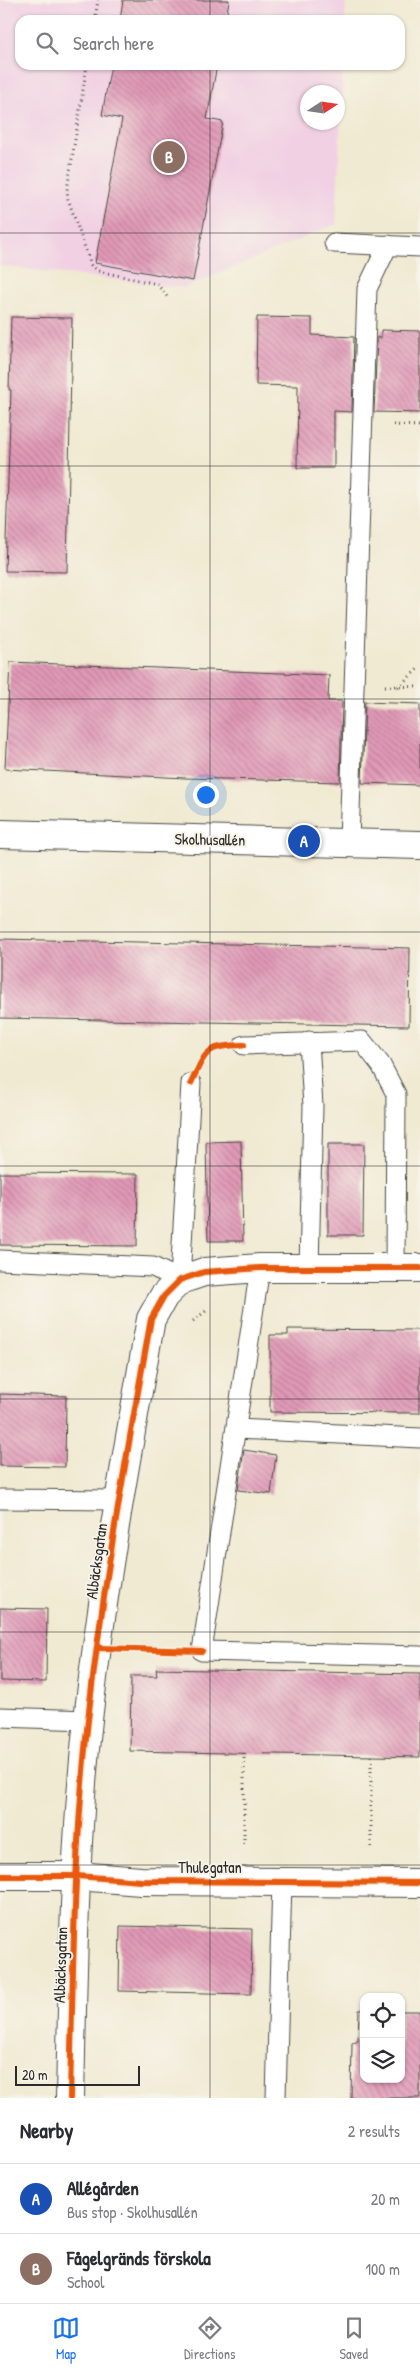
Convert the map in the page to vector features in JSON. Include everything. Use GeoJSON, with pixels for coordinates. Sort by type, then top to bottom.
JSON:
{"type":"FeatureCollection","features":[{"type":"Feature","properties":{"kind":"street","name":"Skolhusallén"},"geometry":{"type":"LineString","coordinates":[[0,834],[420,845]]}},
{"type":"Feature","properties":{"kind":"street","name":"Albäcksgatan"},"geometry":{"type":"LineString","coordinates":[[70,2098],[77,1876],[88,1720],[118,1500],[152,1319],[164,1296],[180,1280],[204,1272],[309,1267],[408,1268]]}},
{"type":"Feature","properties":{"kind":"street","name":"Thulegatan"},"geometry":{"type":"LineString","coordinates":[[0,1876],[77,1876],[141,1881],[420,1883]]}},
{"type":"Feature","properties":{"kind":"lane"},"geometry":{"type":"LineString","coordinates":[[334,243],[420,247]]}},
{"type":"Feature","properties":{"kind":"lane"},"geometry":{"type":"LineString","coordinates":[[349,843],[367,289],[388,246]]}},
{"type":"Feature","properties":{"kind":"lane"},"geometry":{"type":"LineString","coordinates":[[309,1041],[313,1106],[309,1267]]}},
{"type":"Feature","properties":{"kind":"lane"},"geometry":{"type":"LineString","coordinates":[[244,1045],[309,1041],[362,1041],[381,1065],[396,1094],[408,1268]]}},
{"type":"Feature","properties":{"kind":"lane"},"geometry":{"type":"LineString","coordinates":[[0,1260],[153,1267],[180,1280],[191,1083]]}},
{"type":"Feature","properties":{"kind":"lane"},"geometry":{"type":"LineString","coordinates":[[260,1268],[202,1651],[420,1656]]}},
{"type":"Feature","properties":{"kind":"lane"},"geometry":{"type":"LineString","coordinates":[[236,1429],[420,1438]]}},
{"type":"Feature","properties":{"kind":"lane"},"geometry":{"type":"LineString","coordinates":[[0,1499],[118,1500]]}},
{"type":"Feature","properties":{"kind":"lane"},"geometry":{"type":"LineString","coordinates":[[0,1717],[88,1720]]}},
{"type":"Feature","properties":{"kind":"lane"},"geometry":{"type":"LineString","coordinates":[[276,2098],[282,1881]]}},
{"type":"Feature","properties":{"kind":"path"},"geometry":{"type":"LineString","coordinates":[[96,15],[98,0]]}},
{"type":"Feature","properties":{"kind":"path"},"geometry":{"type":"LineString","coordinates":[[87,70],[67,190],[68,199],[91,265],[98,271],[157,284],[169,299]]}},
{"type":"Feature","properties":{"kind":"path"},"geometry":{"type":"LineString","coordinates":[[398,687],[420,667]]}},
{"type":"Feature","properties":{"kind":"path"},"geometry":{"type":"LineString","coordinates":[[244,1753],[244,1854]]}},
{"type":"Feature","properties":{"kind":"path"},"geometry":{"type":"LineString","coordinates":[[370,1756],[371,1856]]}},
{"type":"Feature","properties":{"kind":"shaded area"},"geometry":{"type":"Polygon","coordinates":[[[0,0],[346,0],[345,15],[15,15],[15,70],[343,70],[342,85],[300,85],[300,130],[340,130],[336,224],[184,288],[0,266],[0,0]]]}},
{"type":"Feature","properties":{"kind":"building"},"geometry":{"type":"Polygon","coordinates":[[[123,0],[229,0],[227,15],[121,15],[123,0]]]}},
{"type":"Feature","properties":{"kind":"building"},"geometry":{"type":"Polygon","coordinates":[[[110,70],[216,70],[207,119],[223,122],[193,281],[95,263],[122,119],[102,115],[110,70]]]}},
{"type":"Feature","properties":{"kind":"building"},"geometry":{"type":"Polygon","coordinates":[[[11,317],[72,318],[67,572],[5,571],[11,390],[9,390],[11,317]]]}},
{"type":"Feature","properties":{"kind":"building"},"geometry":{"type":"Polygon","coordinates":[[[257,317],[312,318],[312,335],[354,337],[352,412],[334,411],[334,468],[297,468],[298,386],[256,385],[257,317]]]}},
{"type":"Feature","properties":{"kind":"building"},"geometry":{"type":"Polygon","coordinates":[[[381,330],[420,331],[420,413],[374,412],[377,337],[381,338],[381,330]]]}},
{"type":"Feature","properties":{"kind":"building"},"geometry":{"type":"Polygon","coordinates":[[[10,662],[329,675],[328,701],[342,701],[340,782],[185,778],[5,769],[10,662]]]}},
{"type":"Feature","properties":{"kind":"building"},"geometry":{"type":"Polygon","coordinates":[[[365,702],[420,704],[420,785],[362,783],[365,702]]]}},
{"type":"Feature","properties":{"kind":"building"},"geometry":{"type":"Polygon","coordinates":[[[0,939],[410,948],[409,1026],[0,1018],[0,939]]]}},
{"type":"Feature","properties":{"kind":"building"},"geometry":{"type":"Polygon","coordinates":[[[241,1141],[243,1241],[208,1241],[206,1142],[241,1141]]]}},
{"type":"Feature","properties":{"kind":"building"},"geometry":{"type":"Polygon","coordinates":[[[328,1144],[364,1144],[363,1235],[328,1235],[328,1144]]]}},
{"type":"Feature","properties":{"kind":"building"},"geometry":{"type":"Polygon","coordinates":[[[0,1173],[138,1174],[137,1246],[0,1245],[0,1173]]]}},
{"type":"Feature","properties":{"kind":"building"},"geometry":{"type":"Polygon","coordinates":[[[288,1329],[420,1330],[420,1413],[270,1412],[270,1335],[288,1335],[288,1329]]]}},
{"type":"Feature","properties":{"kind":"building"},"geometry":{"type":"Polygon","coordinates":[[[0,1394],[66,1396],[65,1467],[0,1466],[0,1394]]]}},
{"type":"Feature","properties":{"kind":"building"},"geometry":{"type":"Polygon","coordinates":[[[244,1450],[276,1455],[271,1494],[238,1490],[244,1450]]]}},
{"type":"Feature","properties":{"kind":"building"},"geometry":{"type":"Polygon","coordinates":[[[0,1608],[47,1609],[46,1682],[0,1681],[0,1608]]]}},
{"type":"Feature","properties":{"kind":"building"},"geometry":{"type":"Polygon","coordinates":[[[156,1669],[420,1674],[420,1757],[130,1751],[131,1676],[157,1676],[156,1669]]]}},
{"type":"Feature","properties":{"kind":"building"},"geometry":{"type":"Polygon","coordinates":[[[120,1926],[252,1929],[251,1994],[119,1991],[120,1926]]]}},
{"type":"Feature","properties":{"kind":"building"},"geometry":{"type":"Polygon","coordinates":[[[360,2010],[360,2083],[405,2083],[405,2011],[420,2011],[420,2098],[351,2098],[352,2043],[358,2040],[360,2010]]]}},
{"type":"Feature","properties":{"kind":"cycle path"},"geometry":{"type":"LineString","coordinates":[[191,1083],[209,1052],[215,1048],[244,1045]]}},
{"type":"Feature","properties":{"kind":"cycle path"},"geometry":{"type":"LineString","coordinates":[[70,2098],[73,1956],[83,1767],[108,1569],[151,1319],[164,1296],[180,1280],[204,1272],[260,1268],[420,1268]]}},
{"type":"Feature","properties":{"kind":"cycle path"},"geometry":{"type":"LineString","coordinates":[[98,1648],[202,1651]]}},
{"type":"Feature","properties":{"kind":"cycle path"},"geometry":{"type":"LineString","coordinates":[[0,1876],[77,1876],[141,1881],[420,1883]]}},
{"type":"Feature","properties":{"kind":"place","name":"Fågelgränds förskola"},"geometry":{"type":"Point","coordinates":[169,157]}},
{"type":"Feature","properties":{"kind":"place","name":"Allégården"},"geometry":{"type":"Point","coordinates":[304,841]}}]}
